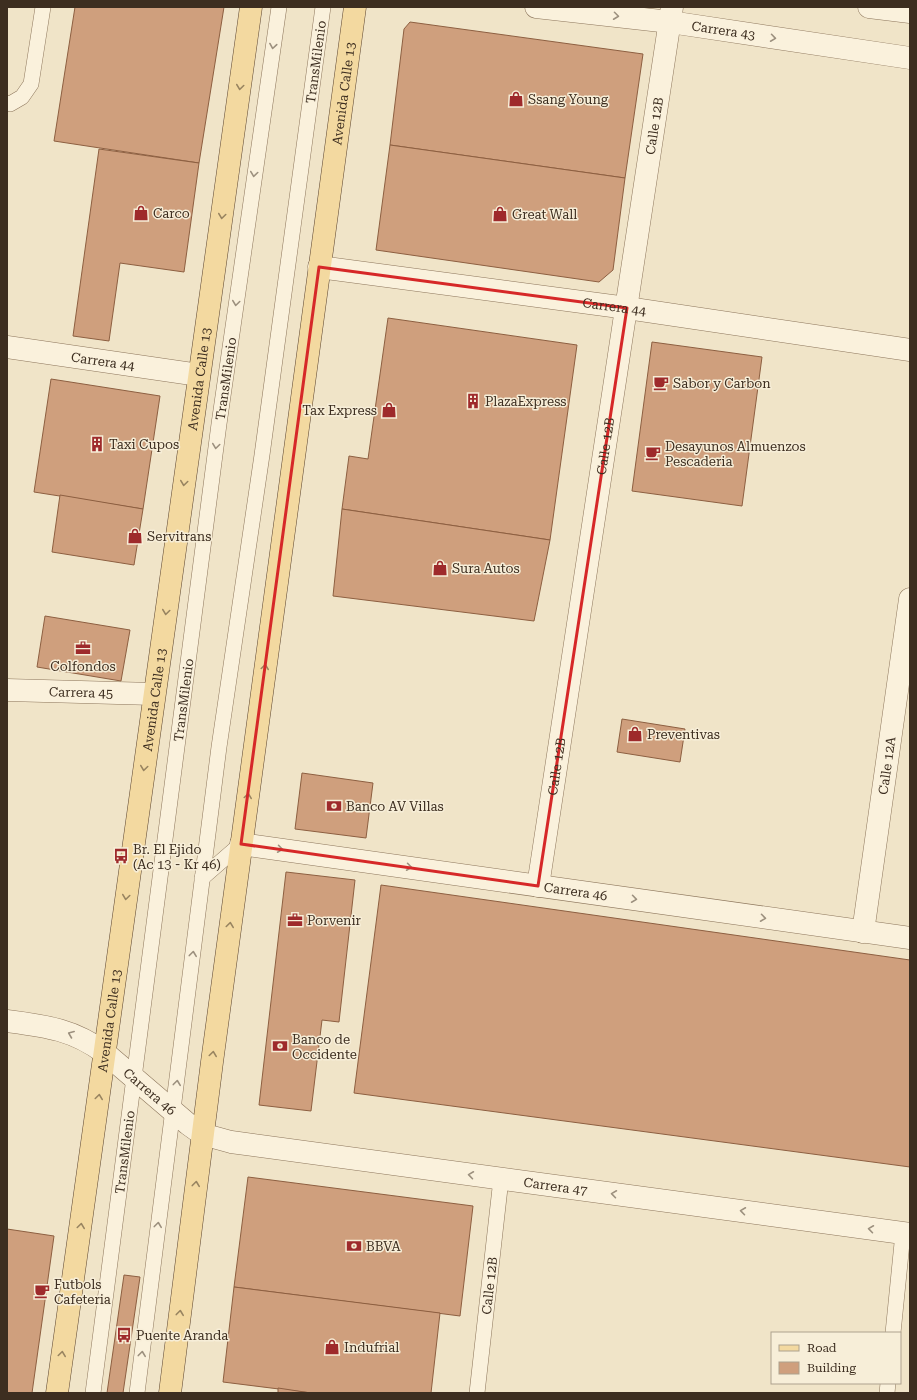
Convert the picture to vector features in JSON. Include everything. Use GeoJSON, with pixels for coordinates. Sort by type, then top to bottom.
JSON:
{"type":"FeatureCollection","features":[{"type":"Feature","properties":{"kind":"main road","name":"Avenida Calle 13"},"geometry":{"type":"LineString","coordinates":[[57,1393],[251,7]]}},
{"type":"Feature","properties":{"kind":"main road","name":"Avenida Calle 13"},"geometry":{"type":"LineString","coordinates":[[170,1393],[202,1134],[355,7]]}},
{"type":"Feature","properties":{"kind":"street","name":"Carrera 43"},"geometry":{"type":"LineString","coordinates":[[536,7],[671,15],[910,58]]}},
{"type":"Feature","properties":{"kind":"street"},"geometry":{"type":"LineString","coordinates":[[869,7],[910,12]]}},
{"type":"Feature","properties":{"kind":"street","name":"Calle 12B"},"geometry":{"type":"LineString","coordinates":[[538,886],[671,15]]}},
{"type":"Feature","properties":{"kind":"street","name":"Carrera 44"},"geometry":{"type":"LineString","coordinates":[[319,268],[627,308],[910,350]]}},
{"type":"Feature","properties":{"kind":"street","name":"Carrera 44"},"geometry":{"type":"LineString","coordinates":[[7,347],[199,375]]}},
{"type":"Feature","properties":{"kind":"street","name":"Calle 12A"},"geometry":{"type":"LineString","coordinates":[[863,932],[910,599]]}},
{"type":"Feature","properties":{"kind":"street","name":"Carrera 45"},"geometry":{"type":"LineString","coordinates":[[7,690],[154,694]]}},
{"type":"Feature","properties":{"kind":"street","name":"Carrera 46"},"geometry":{"type":"LineString","coordinates":[[241,844],[910,938]]}},
{"type":"Feature","properties":{"kind":"street","name":"Carrera 46"},"geometry":{"type":"LineString","coordinates":[[7,1021],[56,1028],[90,1042],[105,1053],[173,1112],[202,1134]]}},
{"type":"Feature","properties":{"kind":"street","name":"Carrera 47"},"geometry":{"type":"LineString","coordinates":[[202,1134],[231,1142],[906,1233]]}},
{"type":"Feature","properties":{"kind":"lane"},"geometry":{"type":"LineString","coordinates":[[7,103],[10,104],[22,97],[31,84],[43,7]]}},
{"type":"Feature","properties":{"kind":"lane","name":"TransMilenio"},"geometry":{"type":"LineString","coordinates":[[92,1393],[218,432],[279,7]]}},
{"type":"Feature","properties":{"kind":"lane","name":"TransMilenio"},"geometry":{"type":"LineString","coordinates":[[137,1393],[202,878],[323,7]]}},
{"type":"Feature","properties":{"kind":"lane"},"geometry":{"type":"LineString","coordinates":[[202,878],[241,844]]}},
{"type":"Feature","properties":{"kind":"lane","name":"Calle 12B"},"geometry":{"type":"LineString","coordinates":[[477,1393],[501,1179]]}},
{"type":"Feature","properties":{"kind":"lane"},"geometry":{"type":"LineString","coordinates":[[893,1332],[906,1233]]}},
{"type":"Feature","properties":{"kind":"highlighted area"},"geometry":{"type":"Polygon","coordinates":[[[319,267],[627,308],[538,886],[241,844],[319,267]]]}},
{"type":"Feature","properties":{"kind":"building"},"geometry":{"type":"Polygon","coordinates":[[[75,7],[224,7],[199,163],[54,141],[75,7]]]}},
{"type":"Feature","properties":{"kind":"building","name":"Ssang Young"},"geometry":{"type":"Polygon","coordinates":[[[410,22],[643,54],[625,178],[390,145],[404,29],[410,22]]]}},
{"type":"Feature","properties":{"kind":"building","name":"Great Wall"},"geometry":{"type":"Polygon","coordinates":[[[390,145],[625,178],[613,270],[599,282],[376,250],[390,145]]]}},
{"type":"Feature","properties":{"kind":"building","name":"Carco"},"geometry":{"type":"Polygon","coordinates":[[[99,149],[199,163],[184,272],[120,263],[109,341],[73,336],[99,149]]]}},
{"type":"Feature","properties":{"kind":"building","name":"PlazaExpress"},"geometry":{"type":"Polygon","coordinates":[[[388,318],[577,345],[550,540],[342,509],[349,456],[368,459],[388,318]]]}},
{"type":"Feature","properties":{"kind":"building"},"geometry":{"type":"Polygon","coordinates":[[[652,342],[762,357],[742,506],[632,491],[652,342]]]}},
{"type":"Feature","properties":{"kind":"building","name":"Taxi Cupos"},"geometry":{"type":"Polygon","coordinates":[[[51,379],[160,396],[143,509],[34,492],[51,379]]]}},
{"type":"Feature","properties":{"kind":"building"},"geometry":{"type":"Polygon","coordinates":[[[60,495],[143,509],[134,565],[52,552],[60,495]]]}},
{"type":"Feature","properties":{"kind":"building","name":"Sura Autos"},"geometry":{"type":"Polygon","coordinates":[[[342,509],[550,540],[534,621],[333,596],[342,509]]]}},
{"type":"Feature","properties":{"kind":"building","name":"Colfondos"},"geometry":{"type":"Polygon","coordinates":[[[45,616],[130,630],[121,681],[37,667],[45,616]]]}},
{"type":"Feature","properties":{"kind":"building"},"geometry":{"type":"Polygon","coordinates":[[[622,719],[685,729],[680,762],[617,752],[622,719]]]}},
{"type":"Feature","properties":{"kind":"building","name":"Banco AV Villas"},"geometry":{"type":"Polygon","coordinates":[[[302,773],[373,783],[366,838],[295,829],[302,773]]]}},
{"type":"Feature","properties":{"kind":"building"},"geometry":{"type":"Polygon","coordinates":[[[286,872],[355,880],[339,1022],[322,1020],[311,1111],[259,1105],[286,872]]]}},
{"type":"Feature","properties":{"kind":"building"},"geometry":{"type":"Polygon","coordinates":[[[381,885],[910,960],[910,1167],[354,1093],[381,885]]]}},
{"type":"Feature","properties":{"kind":"building","name":"BBVA"},"geometry":{"type":"Polygon","coordinates":[[[248,1177],[473,1206],[460,1316],[234,1287],[248,1177]]]}},
{"type":"Feature","properties":{"kind":"building"},"geometry":{"type":"Polygon","coordinates":[[[7,1229],[54,1236],[32,1393],[7,1393],[7,1229]]]}},
{"type":"Feature","properties":{"kind":"building","name":"Puente Aranda"},"geometry":{"type":"Polygon","coordinates":[[[124,1275],[140,1277],[123,1393],[107,1393],[124,1275]]]}},
{"type":"Feature","properties":{"kind":"building","name":"Indufrial"},"geometry":{"type":"Polygon","coordinates":[[[234,1287],[440,1313],[431,1393],[311,1393],[223,1382],[234,1287]]]}},
{"type":"Feature","properties":{"kind":"building"},"geometry":{"type":"Polygon","coordinates":[[[278,1388],[311,1393],[278,1393],[278,1388]]]}},
{"type":"Feature","properties":{"kind":"place","name":"Ssang Young"},"geometry":{"type":"Point","coordinates":[516,99]}},
{"type":"Feature","properties":{"kind":"place","name":"Carco"},"geometry":{"type":"Point","coordinates":[141,213]}},
{"type":"Feature","properties":{"kind":"place","name":"Great Wall"},"geometry":{"type":"Point","coordinates":[500,214]}},
{"type":"Feature","properties":{"kind":"place","name":"Sabor y Carbon"},"geometry":{"type":"Point","coordinates":[661,383]}},
{"type":"Feature","properties":{"kind":"place","name":"PlazaExpress"},"geometry":{"type":"Point","coordinates":[473,401]}},
{"type":"Feature","properties":{"kind":"place","name":"Tax Express"},"geometry":{"type":"Point","coordinates":[389,410]}},
{"type":"Feature","properties":{"kind":"place","name":"Taxi Cupos"},"geometry":{"type":"Point","coordinates":[97,444]}},
{"type":"Feature","properties":{"kind":"place","name":"Desayunos Almuenzos Pescaderia"},"geometry":{"type":"Point","coordinates":[653,453]}},
{"type":"Feature","properties":{"kind":"place","name":"Servitrans"},"geometry":{"type":"Point","coordinates":[135,536]}},
{"type":"Feature","properties":{"kind":"place","name":"Sura Autos"},"geometry":{"type":"Point","coordinates":[440,568]}},
{"type":"Feature","properties":{"kind":"place","name":"Colfondos"},"geometry":{"type":"Point","coordinates":[83,648]}},
{"type":"Feature","properties":{"kind":"place","name":"Preventivas"},"geometry":{"type":"Point","coordinates":[635,734]}},
{"type":"Feature","properties":{"kind":"place","name":"Banco AV Villas"},"geometry":{"type":"Point","coordinates":[334,806]}},
{"type":"Feature","properties":{"kind":"place","name":"Br. El Ejido (Ac 13 - Kr 46)"},"geometry":{"type":"Point","coordinates":[121,856]}},
{"type":"Feature","properties":{"kind":"place","name":"Porvenir"},"geometry":{"type":"Point","coordinates":[295,920]}},
{"type":"Feature","properties":{"kind":"place","name":"Banco de Occidente"},"geometry":{"type":"Point","coordinates":[280,1046]}},
{"type":"Feature","properties":{"kind":"place","name":"BBVA"},"geometry":{"type":"Point","coordinates":[354,1246]}},
{"type":"Feature","properties":{"kind":"place","name":"Futbols Cafeteria"},"geometry":{"type":"Point","coordinates":[42,1291]}},
{"type":"Feature","properties":{"kind":"place","name":"Puente Aranda"},"geometry":{"type":"Point","coordinates":[124,1335]}},
{"type":"Feature","properties":{"kind":"place","name":"Indufrial"},"geometry":{"type":"Point","coordinates":[332,1347]}}]}
